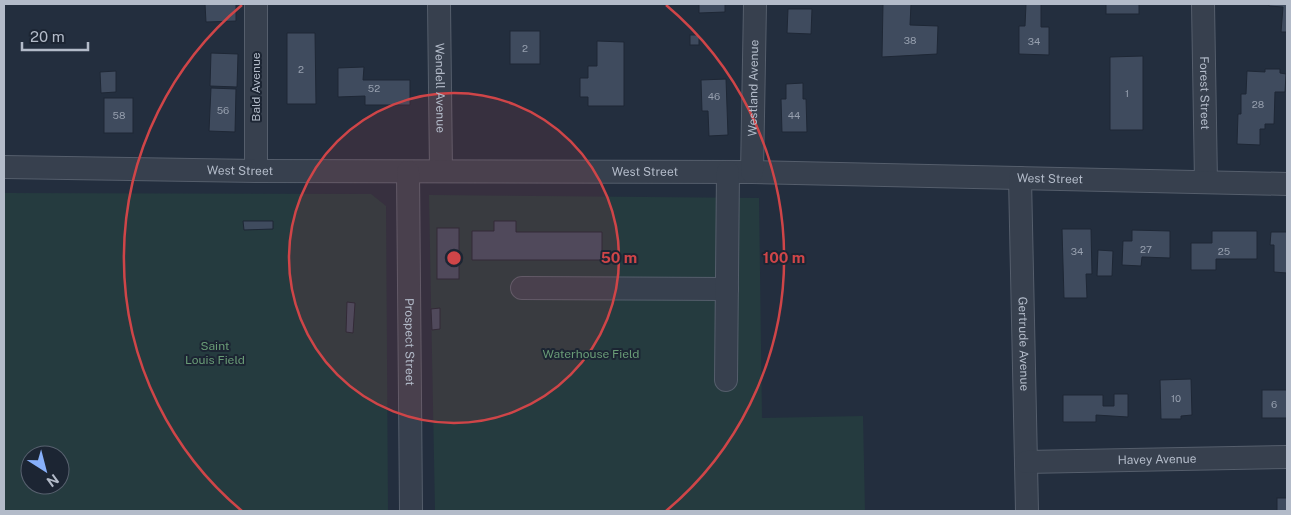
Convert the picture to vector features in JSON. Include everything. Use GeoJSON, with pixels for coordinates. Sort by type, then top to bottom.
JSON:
{"type":"FeatureCollection","features":[{"type":"Feature","properties":{"kind":"street","name":"Bald Avenue"},"geometry":{"type":"LineString","coordinates":[[256,4],[256,170]]}},
{"type":"Feature","properties":{"kind":"street","name":"Wendell Avenue"},"geometry":{"type":"LineString","coordinates":[[439,4],[441,171]]}},
{"type":"Feature","properties":{"kind":"street","name":"Westland Avenue"},"geometry":{"type":"LineString","coordinates":[[752,172],[755,4]]}},
{"type":"Feature","properties":{"kind":"street","name":"Forest Street"},"geometry":{"type":"LineString","coordinates":[[1203,4],[1206,182]]}},
{"type":"Feature","properties":{"kind":"street","name":"West Street"},"geometry":{"type":"LineString","coordinates":[[4,167],[408,172],[752,172],[1287,184]]}},
{"type":"Feature","properties":{"kind":"street","name":"Prospect Street"},"geometry":{"type":"LineString","coordinates":[[408,172],[411,511]]}},
{"type":"Feature","properties":{"kind":"street"},"geometry":{"type":"LineString","coordinates":[[726,380],[728,172]]}},
{"type":"Feature","properties":{"kind":"street","name":"Gertrude Avenue"},"geometry":{"type":"LineString","coordinates":[[1020,178],[1027,511]]}},
{"type":"Feature","properties":{"kind":"street"},"geometry":{"type":"LineString","coordinates":[[522,288],[727,289]]}},
{"type":"Feature","properties":{"kind":"street","name":"Havey Avenue"},"geometry":{"type":"LineString","coordinates":[[1026,462],[1287,457]]}},
{"type":"Feature","properties":{"kind":"green space","name":"Saint Louis Field"},"geometry":{"type":"Polygon","coordinates":[[[4,193],[371,194],[386,206],[388,511],[4,511],[4,193]]]}},
{"type":"Feature","properties":{"kind":"green space","name":"Waterhouse Field"},"geometry":{"type":"Polygon","coordinates":[[[429,195],[759,198],[762,418],[863,416],[865,511],[435,511],[429,195]]]}},
{"type":"Feature","properties":{"kind":"building"},"geometry":{"type":"Polygon","coordinates":[[[205,4],[236,4],[236,21],[206,22],[205,4]]]}},
{"type":"Feature","properties":{"kind":"building"},"geometry":{"type":"Polygon","coordinates":[[[699,4],[725,4],[725,12],[699,13],[699,4]]]}},
{"type":"Feature","properties":{"kind":"building"},"geometry":{"type":"Polygon","coordinates":[[[883,4],[911,4],[910,25],[938,26],[937,54],[882,57],[883,4]]]}},
{"type":"Feature","properties":{"kind":"building"},"geometry":{"type":"Polygon","coordinates":[[[1026,4],[1041,4],[1041,27],[1049,27],[1049,55],[1019,54],[1019,26],[1025,26],[1026,4]]]}},
{"type":"Feature","properties":{"kind":"building"},"geometry":{"type":"Polygon","coordinates":[[[1106,4],[1139,4],[1139,14],[1106,14],[1106,4]]]}},
{"type":"Feature","properties":{"kind":"building"},"geometry":{"type":"Polygon","coordinates":[[[1269,4],[1287,4],[1287,32],[1281,32],[1283,7],[1269,6],[1269,4]]]}},
{"type":"Feature","properties":{"kind":"building"},"geometry":{"type":"Polygon","coordinates":[[[788,9],[812,9],[811,34],[787,33],[788,9]]]}},
{"type":"Feature","properties":{"kind":"building"},"geometry":{"type":"Polygon","coordinates":[[[510,31],[540,31],[540,64],[510,64],[510,31]]]}},
{"type":"Feature","properties":{"kind":"building"},"geometry":{"type":"Polygon","coordinates":[[[287,33],[315,33],[316,104],[287,104],[287,33]]]}},
{"type":"Feature","properties":{"kind":"building"},"geometry":{"type":"Polygon","coordinates":[[[690,35],[699,35],[699,45],[690,45],[690,35]]]}},
{"type":"Feature","properties":{"kind":"building"},"geometry":{"type":"Polygon","coordinates":[[[597,41],[624,42],[624,106],[588,106],[588,97],[580,97],[580,78],[588,78],[588,66],[597,66],[597,41]]]}},
{"type":"Feature","properties":{"kind":"building"},"geometry":{"type":"Polygon","coordinates":[[[211,53],[238,54],[237,87],[210,86],[211,53]]]}},
{"type":"Feature","properties":{"kind":"building"},"geometry":{"type":"Polygon","coordinates":[[[1143,56],[1143,130],[1110,130],[1110,57],[1143,56]]]}},
{"type":"Feature","properties":{"kind":"building"},"geometry":{"type":"Polygon","coordinates":[[[364,67],[363,80],[410,80],[410,105],[365,105],[365,96],[338,97],[338,68],[364,67]]]}},
{"type":"Feature","properties":{"kind":"building"},"geometry":{"type":"Polygon","coordinates":[[[1265,69],[1280,69],[1280,73],[1286,74],[1285,92],[1275,92],[1274,124],[1265,124],[1265,129],[1260,129],[1260,145],[1237,144],[1238,114],[1241,114],[1241,94],[1246,94],[1247,71],[1265,72],[1265,69]]]}},
{"type":"Feature","properties":{"kind":"building"},"geometry":{"type":"Polygon","coordinates":[[[116,71],[116,92],[101,93],[100,72],[116,71]]]}},
{"type":"Feature","properties":{"kind":"building"},"geometry":{"type":"Polygon","coordinates":[[[726,79],[728,135],[709,136],[708,111],[702,111],[701,80],[726,79]]]}},
{"type":"Feature","properties":{"kind":"building"},"geometry":{"type":"Polygon","coordinates":[[[803,83],[803,99],[806,99],[807,132],[782,132],[781,99],[786,99],[786,84],[803,83]]]}},
{"type":"Feature","properties":{"kind":"building"},"geometry":{"type":"Polygon","coordinates":[[[211,88],[236,89],[235,132],[209,131],[211,88]]]}},
{"type":"Feature","properties":{"kind":"building"},"geometry":{"type":"Polygon","coordinates":[[[104,98],[133,98],[133,133],[104,133],[104,98]]]}},
{"type":"Feature","properties":{"kind":"building"},"geometry":{"type":"Polygon","coordinates":[[[243,221],[273,221],[273,229],[244,230],[243,221]]]}},
{"type":"Feature","properties":{"kind":"building"},"geometry":{"type":"Polygon","coordinates":[[[494,221],[516,221],[516,232],[602,232],[602,260],[472,260],[472,231],[494,231],[494,221]]]}},
{"type":"Feature","properties":{"kind":"building"},"geometry":{"type":"Polygon","coordinates":[[[437,228],[459,228],[459,279],[437,279],[437,228]]]}},
{"type":"Feature","properties":{"kind":"building"},"geometry":{"type":"Polygon","coordinates":[[[1062,229],[1091,229],[1092,274],[1086,274],[1087,298],[1064,298],[1062,229]]]}},
{"type":"Feature","properties":{"kind":"building"},"geometry":{"type":"Polygon","coordinates":[[[1132,230],[1170,231],[1170,258],[1142,257],[1141,266],[1122,265],[1123,241],[1132,241],[1132,230]]]}},
{"type":"Feature","properties":{"kind":"building"},"geometry":{"type":"Polygon","coordinates":[[[1212,231],[1257,231],[1257,259],[1216,259],[1216,270],[1191,270],[1191,243],[1212,243],[1212,231]]]}},
{"type":"Feature","properties":{"kind":"building"},"geometry":{"type":"Polygon","coordinates":[[[1271,232],[1287,232],[1287,273],[1274,272],[1274,245],[1270,245],[1271,232]]]}},
{"type":"Feature","properties":{"kind":"building"},"geometry":{"type":"Polygon","coordinates":[[[1098,250],[1113,251],[1112,276],[1097,276],[1098,250]]]}},
{"type":"Feature","properties":{"kind":"building"},"geometry":{"type":"Polygon","coordinates":[[[347,302],[355,303],[353,333],[346,332],[347,302]]]}},
{"type":"Feature","properties":{"kind":"building"},"geometry":{"type":"Polygon","coordinates":[[[440,308],[440,329],[432,330],[431,309],[440,308]]]}},
{"type":"Feature","properties":{"kind":"building"},"geometry":{"type":"Polygon","coordinates":[[[1191,379],[1192,415],[1181,416],[1181,419],[1161,419],[1160,380],[1191,379]]]}},
{"type":"Feature","properties":{"kind":"building"},"geometry":{"type":"Polygon","coordinates":[[[1262,390],[1287,390],[1287,418],[1262,418],[1262,390]]]}},
{"type":"Feature","properties":{"kind":"building"},"geometry":{"type":"Polygon","coordinates":[[[1114,394],[1128,394],[1128,417],[1096,415],[1096,422],[1063,422],[1063,395],[1103,395],[1103,406],[1114,406],[1114,394]]]}},
{"type":"Feature","properties":{"kind":"building"},"geometry":{"type":"Polygon","coordinates":[[[1277,498],[1287,498],[1287,511],[1277,511],[1277,498]]]}}]}
